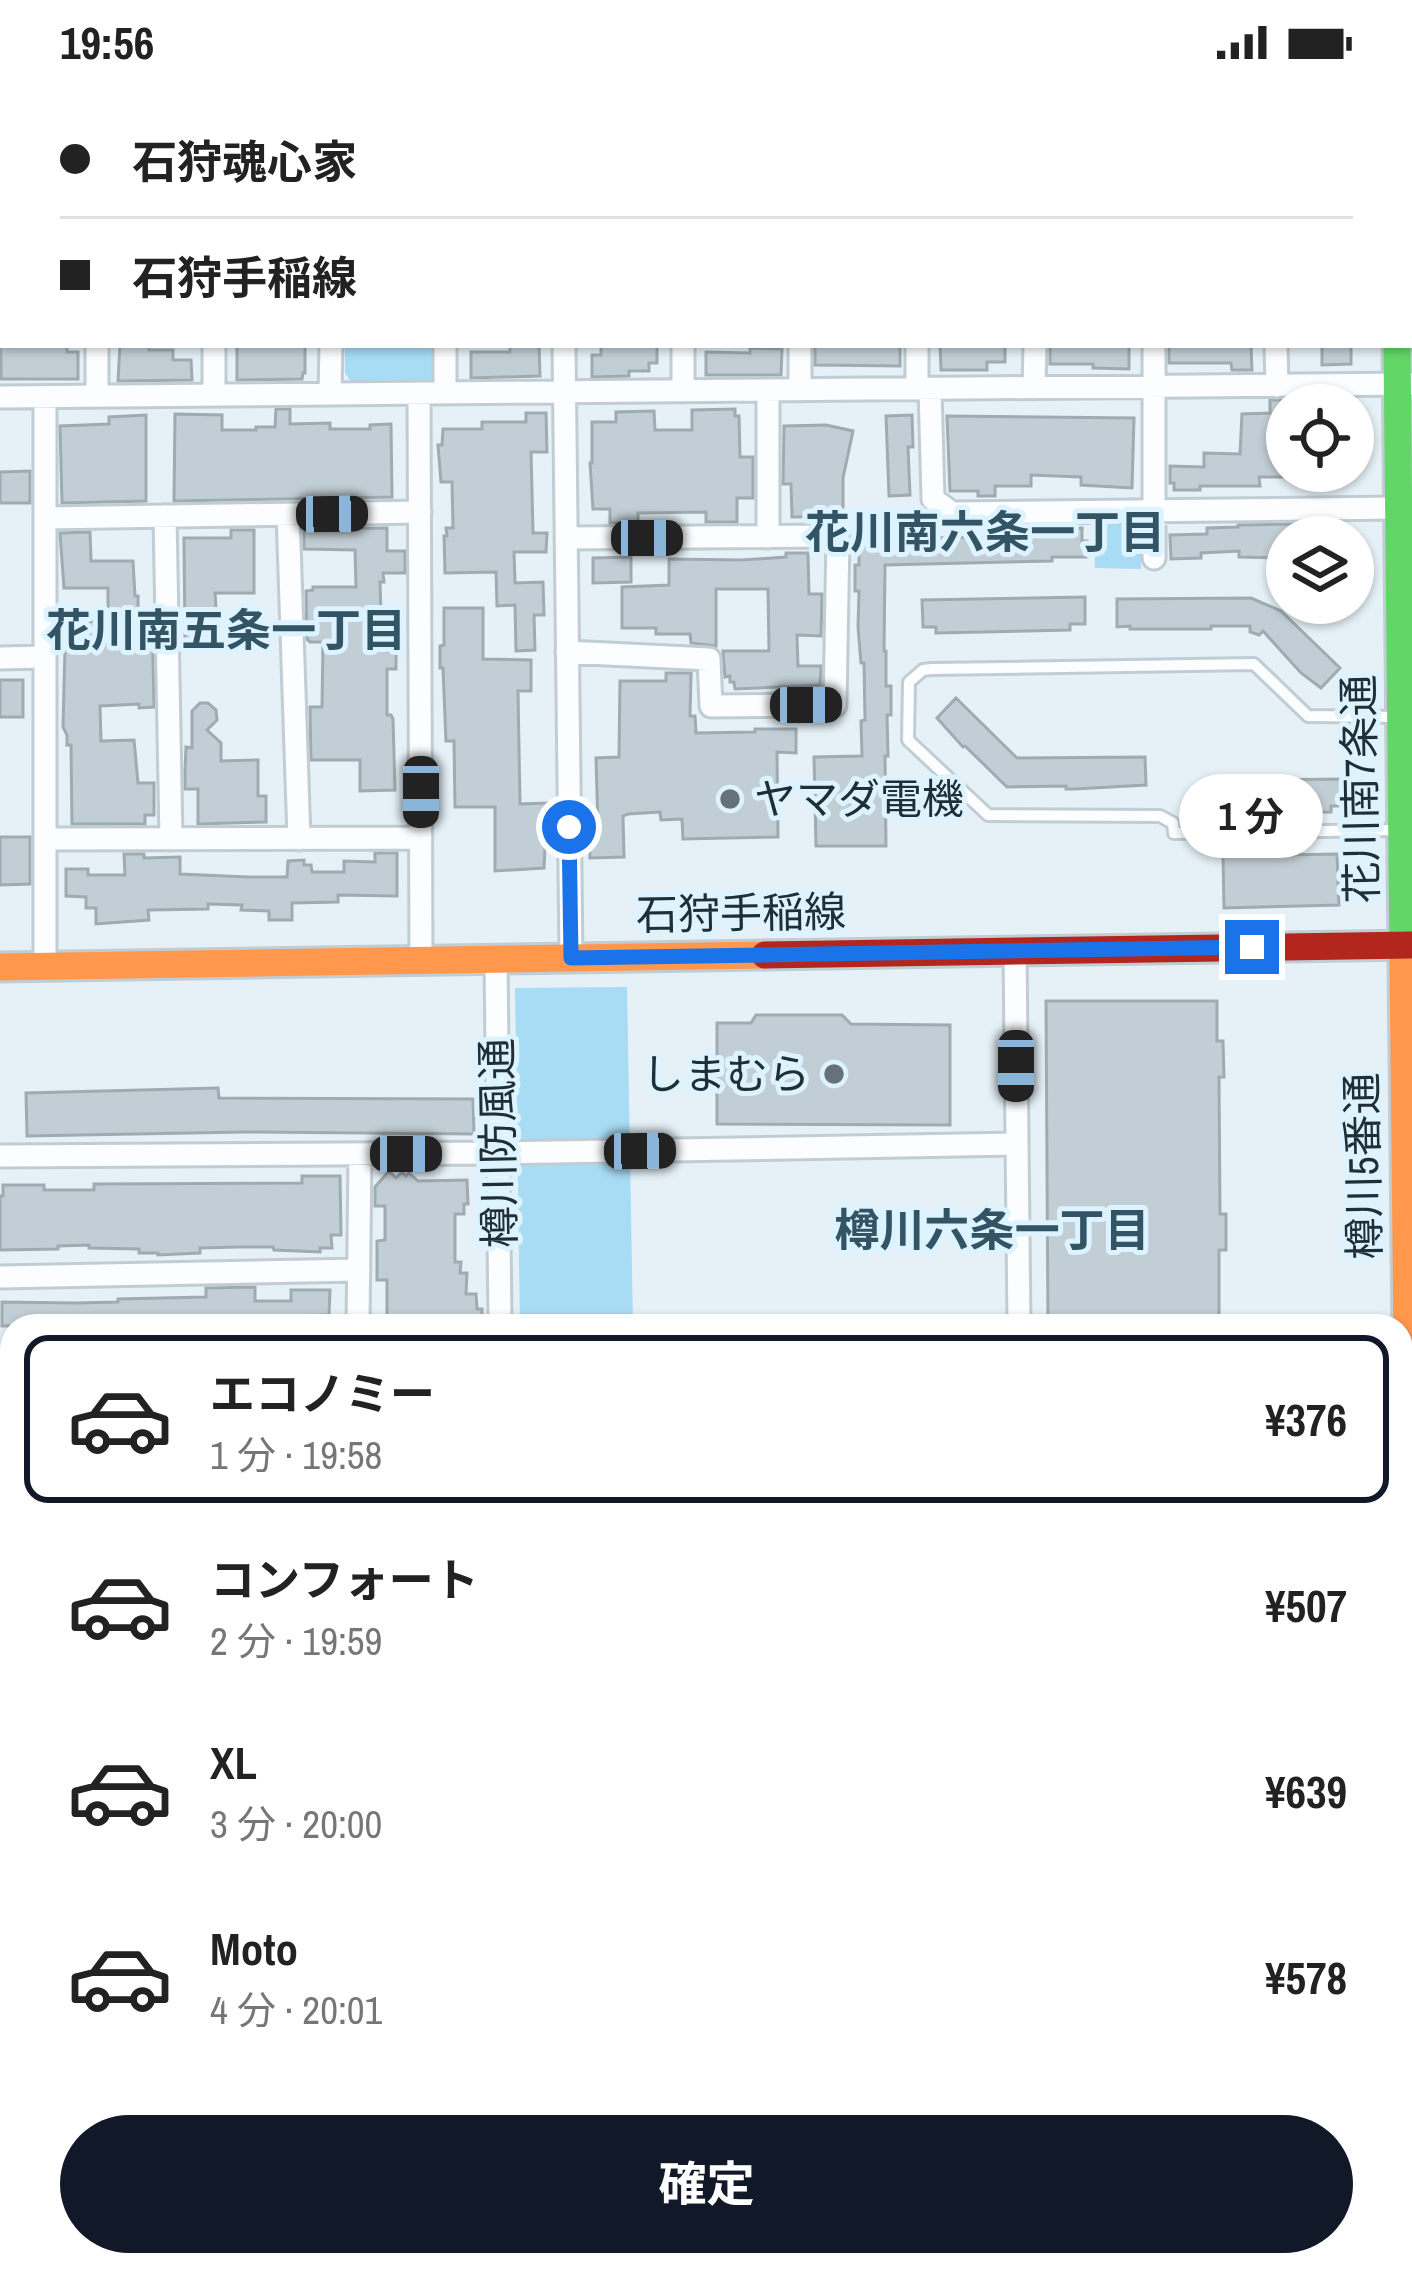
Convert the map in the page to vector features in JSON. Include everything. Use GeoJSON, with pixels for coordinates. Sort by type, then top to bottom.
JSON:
{"type":"FeatureCollection","features":[{"type":"Feature","properties":{"kind":"street"},"geometry":{"type":"LineString","coordinates":[[97,348],[97,396]]}},
{"type":"Feature","properties":{"kind":"street"},"geometry":{"type":"LineString","coordinates":[[214,348],[214,395]]}},
{"type":"Feature","properties":{"kind":"street"},"geometry":{"type":"LineString","coordinates":[[330,394],[331,348]]}},
{"type":"Feature","properties":{"kind":"street"},"geometry":{"type":"LineString","coordinates":[[445,393],[446,348]]}},
{"type":"Feature","properties":{"kind":"street"},"geometry":{"type":"LineString","coordinates":[[564,348],[571,958]]}},
{"type":"Feature","properties":{"kind":"street"},"geometry":{"type":"LineString","coordinates":[[683,348],[683,391]]}},
{"type":"Feature","properties":{"kind":"street"},"geometry":{"type":"LineString","coordinates":[[800,348],[800,390]]}},
{"type":"Feature","properties":{"kind":"street"},"geometry":{"type":"LineString","coordinates":[[917,348],[933,500],[952,513],[1399,508]]}},
{"type":"Feature","properties":{"kind":"street"},"geometry":{"type":"LineString","coordinates":[[1034,388],[1035,348]]}},
{"type":"Feature","properties":{"kind":"street"},"geometry":{"type":"LineString","coordinates":[[1154,348],[1154,558]]}},
{"type":"Feature","properties":{"kind":"street"},"geometry":{"type":"LineString","coordinates":[[1276,348],[1276,384]]}},
{"type":"Feature","properties":{"kind":"street","name":"花川南7条通"},"geometry":{"type":"LineString","coordinates":[[1398,348],[1405,384],[1399,508],[1402,830],[1408,945]]}},
{"type":"Feature","properties":{"kind":"street"},"geometry":{"type":"LineString","coordinates":[[1374,384],[1405,384]]}},
{"type":"Feature","properties":{"kind":"street"},"geometry":{"type":"LineString","coordinates":[[0,397],[1266,386]]}},
{"type":"Feature","properties":{"kind":"street"},"geometry":{"type":"LineString","coordinates":[[768,390],[768,537]]}},
{"type":"Feature","properties":{"kind":"street"},"geometry":{"type":"LineString","coordinates":[[419,393],[421,960]]}},
{"type":"Feature","properties":{"kind":"street"},"geometry":{"type":"LineString","coordinates":[[45,397],[45,966]]}},
{"type":"Feature","properties":{"kind":"street"},"geometry":{"type":"LineString","coordinates":[[45,518],[419,512]]}},
{"type":"Feature","properties":{"kind":"street"},"geometry":{"type":"LineString","coordinates":[[288,514],[299,838]]}},
{"type":"Feature","properties":{"kind":"street"},"geometry":{"type":"LineString","coordinates":[[165,516],[172,839]]}},
{"type":"Feature","properties":{"kind":"street"},"geometry":{"type":"LineString","coordinates":[[566,538],[838,536],[835,705],[711,706],[709,658],[567,652]]}},
{"type":"Feature","properties":{"kind":"street"},"geometry":{"type":"LineString","coordinates":[[0,658],[45,658]]}},
{"type":"Feature","properties":{"kind":"street"},"geometry":{"type":"LineString","coordinates":[[45,839],[422,838]]}},
{"type":"Feature","properties":{"kind":"street","name":"石狩手稲線"},"geometry":{"type":"LineString","coordinates":[[0,967],[1408,945]]}},
{"type":"Feature","properties":{"kind":"street","name":"樽川5番通"},"geometry":{"type":"LineString","coordinates":[[1408,945],[1408,1314]]}},
{"type":"Feature","properties":{"kind":"street"},"geometry":{"type":"LineString","coordinates":[[1015,951],[1019,1314]]}},
{"type":"Feature","properties":{"kind":"street","name":"樽川防風通"},"geometry":{"type":"LineString","coordinates":[[496,959],[500,1314]]}},
{"type":"Feature","properties":{"kind":"street"},"geometry":{"type":"LineString","coordinates":[[0,1156],[1017,1144]]}},
{"type":"Feature","properties":{"kind":"street"},"geometry":{"type":"LineString","coordinates":[[358,1314],[360,1154]]}},
{"type":"Feature","properties":{"kind":"street"},"geometry":{"type":"LineString","coordinates":[[0,1277],[359,1270]]}},
{"type":"Feature","properties":{"kind":"lane"},"geometry":{"type":"LineString","coordinates":[[1401,717],[1308,716],[1255,664],[932,669],[909,682],[908,740],[988,815],[1160,816],[1173,823],[1174,833],[1402,830]]}},
{"type":"Feature","properties":{"kind":"shaded area"},"geometry":{"type":"Polygon","coordinates":[[[345,348],[437,348],[436,374],[429,382],[351,382],[345,373],[345,348]]]}},
{"type":"Feature","properties":{"kind":"shaded area"},"geometry":{"type":"Polygon","coordinates":[[[1094,520],[1141,525],[1141,569],[1095,568],[1094,520]]]}},
{"type":"Feature","properties":{"kind":"shaded area"},"geometry":{"type":"Polygon","coordinates":[[[627,987],[633,1314],[520,1314],[515,988],[627,987]]]}},
{"type":"Feature","properties":{"kind":"building"},"geometry":{"type":"Polygon","coordinates":[[[1,348],[78,352],[78,379],[1,379],[1,348]]]}},
{"type":"Feature","properties":{"kind":"building"},"geometry":{"type":"Polygon","coordinates":[[[120,348],[173,350],[173,360],[191,360],[192,380],[118,381],[120,348]]]}},
{"type":"Feature","properties":{"kind":"building"},"geometry":{"type":"Polygon","coordinates":[[[237,348],[305,348],[302,379],[237,380],[237,348]]]}},
{"type":"Feature","properties":{"kind":"building"},"geometry":{"type":"Polygon","coordinates":[[[510,348],[539,348],[540,376],[471,378],[471,352],[510,352],[510,348]]]}},
{"type":"Feature","properties":{"kind":"building"},"geometry":{"type":"Polygon","coordinates":[[[601,348],[657,348],[657,363],[649,363],[649,371],[629,371],[629,376],[592,377],[592,355],[601,355],[601,348]]]}},
{"type":"Feature","properties":{"kind":"building"},"geometry":{"type":"Polygon","coordinates":[[[750,348],[782,349],[781,375],[706,375],[706,352],[750,353],[750,348]]]}},
{"type":"Feature","properties":{"kind":"building"},"geometry":{"type":"Polygon","coordinates":[[[815,348],[900,348],[900,366],[815,365],[815,348]]]}},
{"type":"Feature","properties":{"kind":"building"},"geometry":{"type":"Polygon","coordinates":[[[940,348],[1005,348],[1005,362],[987,362],[987,370],[941,370],[940,348]]]}},
{"type":"Feature","properties":{"kind":"building"},"geometry":{"type":"Polygon","coordinates":[[[1050,348],[1129,348],[1129,369],[1050,364],[1050,348]]]}},
{"type":"Feature","properties":{"kind":"building"},"geometry":{"type":"Polygon","coordinates":[[[1169,348],[1251,348],[1252,370],[1232,370],[1231,363],[1169,363],[1169,348]]]}},
{"type":"Feature","properties":{"kind":"building"},"geometry":{"type":"Polygon","coordinates":[[[1322,348],[1351,348],[1351,364],[1322,365],[1322,348]]]}},
{"type":"Feature","properties":{"kind":"building"},"geometry":{"type":"Polygon","coordinates":[[[276,409],[290,409],[290,424],[370,429],[370,425],[391,424],[392,497],[174,501],[175,414],[222,415],[222,430],[256,430],[275,427],[276,409]]]}},
{"type":"Feature","properties":{"kind":"building"},"geometry":{"type":"Polygon","coordinates":[[[735,409],[740,457],[753,457],[753,498],[737,498],[737,522],[706,522],[706,512],[638,513],[638,522],[610,523],[610,509],[593,509],[592,422],[616,422],[616,412],[654,411],[655,430],[692,430],[692,410],[735,409]]]}},
{"type":"Feature","properties":{"kind":"building"},"geometry":{"type":"Polygon","coordinates":[[[526,413],[546,413],[547,452],[531,452],[533,533],[547,533],[546,552],[514,552],[515,583],[543,582],[544,615],[534,615],[535,650],[516,651],[515,605],[497,606],[496,572],[445,573],[444,536],[446,528],[453,528],[452,482],[441,482],[438,445],[442,445],[443,429],[482,429],[482,422],[526,422],[526,413]]]}},
{"type":"Feature","properties":{"kind":"building"},"geometry":{"type":"Polygon","coordinates":[[[1266,413],[1266,477],[1259,477],[1260,486],[1174,490],[1170,466],[1204,467],[1204,453],[1240,454],[1242,414],[1266,413]]]}},
{"type":"Feature","properties":{"kind":"building"},"geometry":{"type":"Polygon","coordinates":[[[146,415],[146,501],[62,503],[60,426],[109,424],[109,417],[146,415]]]}},
{"type":"Feature","properties":{"kind":"building"},"geometry":{"type":"Polygon","coordinates":[[[912,415],[910,495],[889,496],[886,416],[912,415]]]}},
{"type":"Feature","properties":{"kind":"building"},"geometry":{"type":"Polygon","coordinates":[[[947,416],[1134,418],[1132,488],[1081,485],[1081,477],[1031,475],[1031,486],[995,486],[995,496],[950,491],[947,416]]]}},
{"type":"Feature","properties":{"kind":"building"},"geometry":{"type":"Polygon","coordinates":[[[826,425],[853,431],[843,478],[843,516],[792,517],[791,484],[783,484],[784,426],[826,425]]]}},
{"type":"Feature","properties":{"kind":"building"},"geometry":{"type":"Polygon","coordinates":[[[30,471],[30,503],[0,503],[0,472],[30,471]]]}},
{"type":"Feature","properties":{"kind":"building"},"geometry":{"type":"Polygon","coordinates":[[[1266,524],[1266,558],[1239,557],[1239,551],[1171,559],[1170,535],[1207,534],[1207,528],[1266,524]]]}},
{"type":"Feature","properties":{"kind":"building"},"geometry":{"type":"Polygon","coordinates":[[[387,528],[387,551],[405,551],[405,573],[383,573],[384,582],[380,582],[386,651],[396,651],[396,669],[387,669],[395,790],[360,791],[360,760],[311,760],[310,707],[322,707],[323,642],[307,639],[306,591],[356,587],[355,550],[304,549],[304,529],[387,528]]]}},
{"type":"Feature","properties":{"kind":"building"},"geometry":{"type":"Polygon","coordinates":[[[990,528],[1082,528],[1086,557],[885,565],[884,651],[886,686],[891,686],[885,756],[886,846],[816,846],[814,757],[862,756],[864,663],[859,591],[855,591],[859,535],[921,531],[921,538],[990,537],[990,528]]]}},
{"type":"Feature","properties":{"kind":"building"},"geometry":{"type":"Polygon","coordinates":[[[231,530],[254,530],[254,593],[215,593],[218,639],[185,640],[184,538],[231,538],[231,530]]]}},
{"type":"Feature","properties":{"kind":"building"},"geometry":{"type":"Polygon","coordinates":[[[90,532],[91,561],[133,561],[138,616],[152,616],[154,707],[100,706],[101,741],[134,740],[138,783],[154,783],[154,815],[145,815],[145,824],[72,824],[71,745],[67,745],[63,727],[69,622],[108,621],[108,588],[64,588],[60,533],[90,532]]]}},
{"type":"Feature","properties":{"kind":"building"},"geometry":{"type":"Polygon","coordinates":[[[786,553],[808,553],[809,594],[822,594],[821,636],[797,635],[798,666],[821,666],[820,685],[735,689],[730,676],[725,677],[723,651],[769,651],[768,589],[716,589],[716,646],[691,643],[690,634],[622,628],[622,587],[669,585],[669,559],[742,560],[786,557],[786,553]]]}},
{"type":"Feature","properties":{"kind":"building"},"geometry":{"type":"Polygon","coordinates":[[[631,557],[631,582],[593,583],[593,558],[631,557]]]}},
{"type":"Feature","properties":{"kind":"building"},"geometry":{"type":"Polygon","coordinates":[[[1085,597],[1085,624],[1070,624],[1070,630],[936,633],[936,627],[923,627],[922,600],[1085,597]]]}},
{"type":"Feature","properties":{"kind":"building"},"geometry":{"type":"Polygon","coordinates":[[[1251,598],[1266,604],[1266,624],[1294,624],[1340,668],[1321,688],[1263,631],[1259,635],[1250,632],[1250,626],[1117,627],[1117,599],[1251,598]]]}},
{"type":"Feature","properties":{"kind":"building"},"geometry":{"type":"Polygon","coordinates":[[[444,608],[483,608],[483,659],[531,660],[531,691],[518,691],[520,804],[547,803],[544,868],[495,871],[495,807],[455,807],[454,741],[446,741],[440,668],[444,608]]]}},
{"type":"Feature","properties":{"kind":"building"},"geometry":{"type":"Polygon","coordinates":[[[666,673],[691,673],[690,716],[695,716],[696,733],[796,729],[796,753],[777,752],[778,837],[683,839],[682,819],[661,820],[660,812],[628,814],[623,816],[624,857],[590,858],[589,827],[598,827],[596,758],[619,757],[620,681],[666,681],[666,673]]]}},
{"type":"Feature","properties":{"kind":"building"},"geometry":{"type":"Polygon","coordinates":[[[0,680],[23,680],[23,717],[0,717],[0,680]]]}},
{"type":"Feature","properties":{"kind":"building"},"geometry":{"type":"Polygon","coordinates":[[[956,698],[1017,758],[1145,757],[1146,785],[1007,787],[937,718],[956,698]]]}},
{"type":"Feature","properties":{"kind":"building"},"geometry":{"type":"Polygon","coordinates":[[[200,703],[216,710],[217,720],[207,730],[221,743],[221,761],[258,760],[258,796],[266,796],[266,822],[198,824],[198,789],[185,789],[185,771],[186,747],[192,748],[192,711],[200,703]]]}},
{"type":"Feature","properties":{"kind":"building"},"geometry":{"type":"Polygon","coordinates":[[[1346,779],[1346,806],[1331,806],[1331,812],[1251,813],[1251,807],[1238,807],[1238,780],[1346,779]]]}},
{"type":"Feature","properties":{"kind":"building"},"geometry":{"type":"Polygon","coordinates":[[[0,837],[30,837],[30,884],[0,885],[0,837]]]}},
{"type":"Feature","properties":{"kind":"building"},"geometry":{"type":"Polygon","coordinates":[[[375,853],[397,853],[397,896],[338,895],[338,902],[292,903],[292,920],[269,920],[269,911],[241,910],[242,905],[208,904],[208,909],[148,910],[149,920],[96,924],[96,908],[86,908],[86,897],[66,896],[66,869],[88,869],[88,875],[125,875],[124,854],[180,857],[180,874],[287,877],[288,861],[304,860],[312,872],[344,872],[344,861],[375,862],[375,853]]]}},
{"type":"Feature","properties":{"kind":"building"},"geometry":{"type":"Polygon","coordinates":[[[1337,854],[1339,905],[1224,908],[1223,856],[1337,854]]]}},
{"type":"Feature","properties":{"kind":"building"},"geometry":{"type":"Polygon","coordinates":[[[1046,1001],[1217,1001],[1217,1041],[1223,1041],[1224,1077],[1219,1077],[1220,1214],[1226,1214],[1226,1250],[1219,1250],[1219,1314],[1048,1314],[1046,1001]]]}},
{"type":"Feature","properties":{"kind":"building","name":"しまむら"},"geometry":{"type":"Polygon","coordinates":[[[756,1015],[842,1015],[851,1024],[950,1025],[950,1125],[717,1124],[717,1023],[751,1023],[756,1015]]]}},
{"type":"Feature","properties":{"kind":"building"},"geometry":{"type":"Polygon","coordinates":[[[218,1088],[219,1098],[473,1099],[474,1134],[27,1136],[26,1093],[218,1088]]]}},
{"type":"Feature","properties":{"kind":"building"},"geometry":{"type":"Polygon","coordinates":[[[389,1171],[396,1178],[409,1173],[418,1181],[467,1180],[468,1204],[464,1204],[464,1214],[455,1214],[455,1262],[461,1262],[460,1273],[467,1273],[466,1294],[476,1294],[482,1314],[387,1314],[387,1280],[377,1280],[377,1241],[385,1240],[385,1206],[375,1206],[375,1187],[389,1171]]]}},
{"type":"Feature","properties":{"kind":"building"},"geometry":{"type":"Polygon","coordinates":[[[302,1176],[340,1176],[341,1235],[331,1235],[332,1248],[320,1248],[320,1252],[238,1247],[158,1255],[89,1245],[0,1250],[3,1185],[94,1190],[94,1184],[302,1183],[302,1176]]]}},
{"type":"Feature","properties":{"kind":"building"},"geometry":{"type":"Polygon","coordinates":[[[255,1287],[255,1301],[291,1301],[291,1290],[330,1290],[329,1314],[2,1314],[2,1302],[206,1297],[206,1288],[255,1287]]]}},
{"type":"Feature","properties":{"kind":"traffic: fast"},"geometry":{"type":"LineString","coordinates":[[1397,348],[1403,960]]}},
{"type":"Feature","properties":{"kind":"traffic: slow"},"geometry":{"type":"LineString","coordinates":[[0,967],[765,955]]}},
{"type":"Feature","properties":{"kind":"traffic: slow"},"geometry":{"type":"LineString","coordinates":[[1403,960],[1407,1314]]}},
{"type":"Feature","properties":{"kind":"traffic: jam"},"geometry":{"type":"LineString","coordinates":[[765,955],[1412,945]]}},
{"type":"Feature","properties":{"kind":"place","name":"ヤマダ電機"},"geometry":{"type":"Point","coordinates":[730,799]}},
{"type":"Feature","properties":{"kind":"place","name":"しまむら"},"geometry":{"type":"Point","coordinates":[834,1074]}},
{"type":"Feature","properties":{"kind":"district","name":"花川南六条一丁目"},"geometry":{"type":"Point","coordinates":[985,531]}},
{"type":"Feature","properties":{"kind":"district","name":"花川南五条一丁目"},"geometry":{"type":"Point","coordinates":[226,629]}},
{"type":"Feature","properties":{"kind":"district","name":"樽川六条一丁目"},"geometry":{"type":"Point","coordinates":[992,1229]}},
{"type":"Feature","properties":{"kind":"route"},"geometry":{"type":"LineString","coordinates":[[569,827],[571,958],[1252,947]]}}]}
